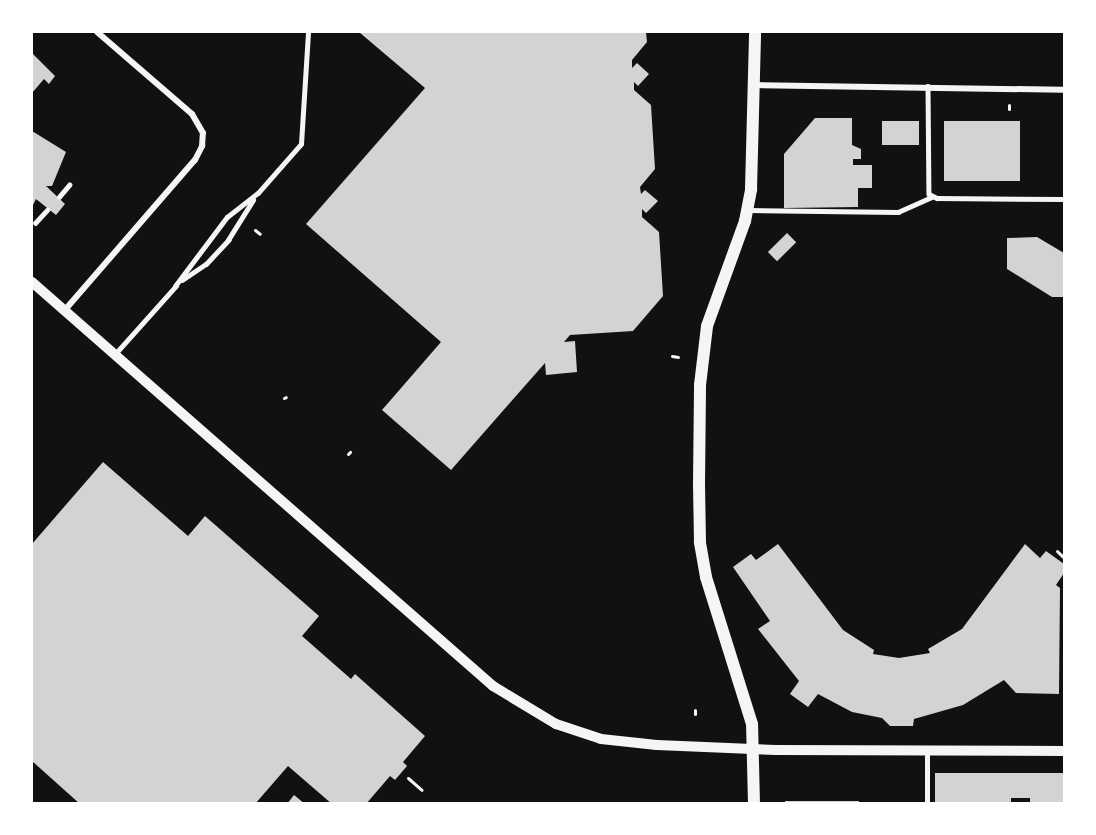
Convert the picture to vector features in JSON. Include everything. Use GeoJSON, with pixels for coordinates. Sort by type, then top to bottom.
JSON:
{"type":"FeatureCollection","features":[{"type":"Feature","properties":{"kind":"main road"},"geometry":{"type":"LineString","coordinates":[[754,804],[754,750],[746,696],[706,578],[699,517],[703,349],[713,304],[748,210],[753,166],[755,32]]}},
{"type":"Feature","properties":{"kind":"street"},"geometry":{"type":"LineString","coordinates":[[64,311],[195,160],[202,146],[203,133],[192,114],[97,32]]}},
{"type":"Feature","properties":{"kind":"street"},"geometry":{"type":"LineString","coordinates":[[754,85],[1065,90]]}},
{"type":"Feature","properties":{"kind":"street"},"geometry":{"type":"LineString","coordinates":[[32,282],[514,701],[556,724],[601,738],[754,750],[1065,751]]}},
{"type":"Feature","properties":{"kind":"lane"},"geometry":{"type":"LineString","coordinates":[[175,286],[206,264],[228,240],[258,193],[301,144],[308,32]]}},
{"type":"Feature","properties":{"kind":"lane"},"geometry":{"type":"LineString","coordinates":[[928,86],[929,194],[932,197]]}},
{"type":"Feature","properties":{"kind":"lane"},"geometry":{"type":"LineString","coordinates":[[59,196],[69,185]]}},
{"type":"Feature","properties":{"kind":"lane"},"geometry":{"type":"LineString","coordinates":[[114,355],[175,286],[227,218],[258,193]]}},
{"type":"Feature","properties":{"kind":"lane"},"geometry":{"type":"LineString","coordinates":[[748,210],[898,212],[932,197],[1065,199]]}},
{"type":"Feature","properties":{"kind":"lane"},"geometry":{"type":"LineString","coordinates":[[36,223],[46,210]]}},
{"type":"Feature","properties":{"kind":"lane"},"geometry":{"type":"LineString","coordinates":[[927,752],[927,804]]}},
{"type":"Feature","properties":{"kind":"path"},"geometry":{"type":"LineString","coordinates":[[255,230],[260,234]]}},
{"type":"Feature","properties":{"kind":"path"},"geometry":{"type":"LineString","coordinates":[[672,356],[678,357]]}},
{"type":"Feature","properties":{"kind":"path"},"geometry":{"type":"LineString","coordinates":[[1057,551],[1063,557]]}},
{"type":"Feature","properties":{"kind":"path"},"geometry":{"type":"LineString","coordinates":[[408,777],[422,790]]}},
{"type":"Feature","properties":{"kind":"building"},"geometry":{"type":"Polygon","coordinates":[[[359,32],[646,32],[647,42],[632,60],[632,68],[637,63],[649,74],[638,86],[634,82],[634,90],[651,105],[655,169],[640,187],[641,194],[645,190],[658,201],[646,213],[642,209],[642,217],[659,232],[663,296],[633,331],[570,335],[564,342],[575,341],[577,372],[546,375],[545,363],[451,470],[382,410],[441,342],[306,224],[425,88],[359,32]]]}},
{"type":"Feature","properties":{"kind":"building"},"geometry":{"type":"Polygon","coordinates":[[[32,53],[55,76],[49,84],[44,79],[32,93],[32,53]]]}},
{"type":"Feature","properties":{"kind":"building"},"geometry":{"type":"Polygon","coordinates":[[[815,118],[852,118],[852,145],[861,149],[861,159],[853,159],[853,165],[872,165],[872,188],[858,188],[858,207],[784,208],[784,154],[815,118]]]}},
{"type":"Feature","properties":{"kind":"building"},"geometry":{"type":"Polygon","coordinates":[[[882,121],[919,121],[919,145],[882,145],[882,121]]]}},
{"type":"Feature","properties":{"kind":"building"},"geometry":{"type":"Polygon","coordinates":[[[944,121],[1020,121],[1020,181],[944,181],[944,121]]]}},
{"type":"Feature","properties":{"kind":"building"},"geometry":{"type":"Polygon","coordinates":[[[32,131],[66,152],[52,186],[46,186],[65,204],[56,215],[36,199],[32,207],[32,131]]]}},
{"type":"Feature","properties":{"kind":"building"},"geometry":{"type":"Polygon","coordinates":[[[787,233],[796,242],[777,261],[768,252],[787,233]]]}},
{"type":"Feature","properties":{"kind":"building"},"geometry":{"type":"Polygon","coordinates":[[[1037,237],[1064,253],[1064,297],[1052,297],[1007,269],[1007,238],[1037,237]]]}},
{"type":"Feature","properties":{"kind":"building"},"geometry":{"type":"Polygon","coordinates":[[[103,462],[188,536],[205,516],[319,616],[302,636],[351,679],[355,674],[425,736],[403,762],[407,766],[395,780],[390,776],[366,804],[332,804],[288,766],[255,804],[80,804],[32,761],[32,544],[103,462]]]}},
{"type":"Feature","properties":{"kind":"building"},"geometry":{"type":"Polygon","coordinates":[[[778,544],[843,630],[874,650],[873,654],[899,658],[930,653],[928,649],[962,629],[1025,544],[1040,558],[1046,551],[1064,564],[1064,573],[1056,585],[1060,588],[1059,694],[1016,693],[1004,680],[963,705],[914,719],[913,726],[890,726],[882,718],[852,712],[818,694],[808,707],[790,694],[799,681],[758,629],[770,621],[733,567],[751,554],[756,560],[778,544]]]}},
{"type":"Feature","properties":{"kind":"building"},"geometry":{"type":"Polygon","coordinates":[[[935,773],[1064,773],[1064,804],[1030,804],[1030,798],[1011,798],[1011,804],[935,804],[935,773]]]}},
{"type":"Feature","properties":{"kind":"building"},"geometry":{"type":"Polygon","coordinates":[[[294,795],[305,804],[287,804],[294,795]]]}},
{"type":"Feature","properties":{"kind":"building"},"geometry":{"type":"Polygon","coordinates":[[[785,801],[859,801],[859,804],[785,804],[785,801]]]}}]}
